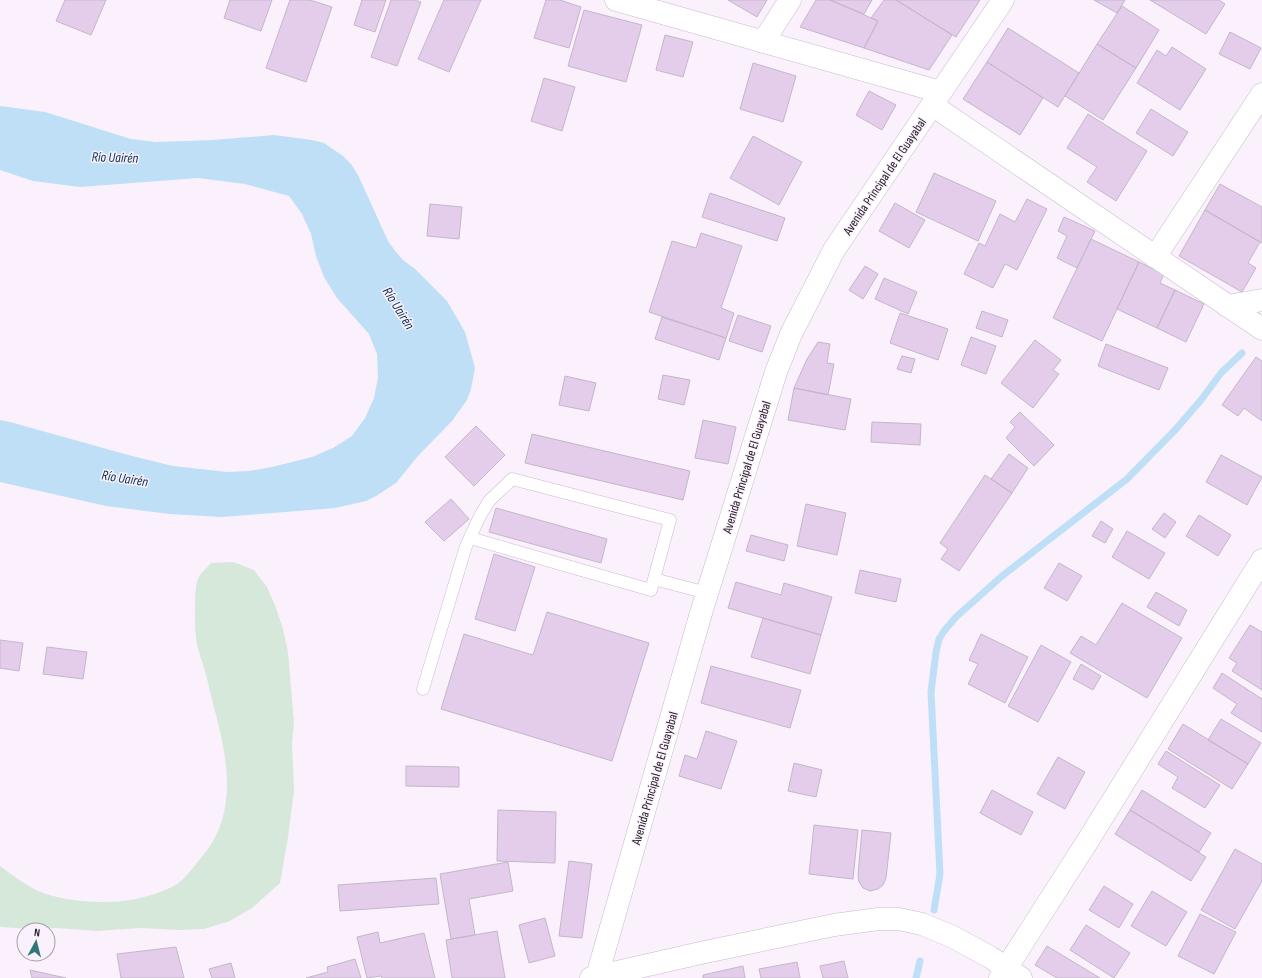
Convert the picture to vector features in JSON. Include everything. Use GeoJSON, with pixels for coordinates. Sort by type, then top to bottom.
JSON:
{"type":"FeatureCollection","features":[{"type":"Feature","properties":{"kind":"street"},"geometry":{"type":"LineString","coordinates":[[616,0],[763,42],[937,99],[1155,257],[1262,330]]}},
{"type":"Feature","properties":{"kind":"street"},"geometry":{"type":"LineString","coordinates":[[763,42],[790,0]]}},
{"type":"Feature","properties":{"kind":"street","name":"Avenida Principal de El Guayabal"},"geometry":{"type":"LineString","coordinates":[[594,977],[707,593],[776,372],[792,334],[834,250],[1003,0]]}},
{"type":"Feature","properties":{"kind":"street"},"geometry":{"type":"LineString","coordinates":[[1155,257],[1262,94]]}},
{"type":"Feature","properties":{"kind":"street"},"geometry":{"type":"LineString","coordinates":[[1227,306],[1262,300]]}},
{"type":"Feature","properties":{"kind":"street"},"geometry":{"type":"LineString","coordinates":[[594,977],[826,927],[878,919],[899,919],[922,924],[953,937],[990,958],[1009,975],[1087,842],[1262,560]]}},
{"type":"Feature","properties":{"kind":"lane"},"geometry":{"type":"LineString","coordinates":[[423,689],[466,546],[480,516],[489,501],[512,478],[670,520],[651,590],[470,538]]}},
{"type":"Feature","properties":{"kind":"lane"},"geometry":{"type":"LineString","coordinates":[[654,579],[707,593]]}},
{"type":"Feature","properties":{"kind":"green space"},"geometry":{"type":"Polygon","coordinates":[[[233,562],[254,570],[267,587],[276,608],[283,629],[288,652],[294,722],[292,743],[294,791],[280,883],[252,908],[230,921],[204,929],[178,930],[141,928],[97,931],[56,928],[56,922],[16,922],[16,928],[0,927],[0,866],[28,885],[48,895],[73,900],[100,902],[125,901],[154,894],[181,881],[213,842],[225,807],[227,790],[226,771],[221,734],[196,639],[195,621],[197,582],[199,577],[211,563],[233,562]]]}},
{"type":"Feature","properties":{"kind":"water","name":"Río Uairén"},"geometry":{"type":"Polygon","coordinates":[[[0,106],[45,112],[131,139],[156,142],[213,140],[274,135],[324,143],[343,156],[351,164],[358,175],[388,241],[403,260],[415,269],[447,301],[465,332],[475,368],[471,389],[467,400],[452,421],[417,457],[396,483],[366,501],[335,508],[222,517],[170,514],[106,506],[0,482],[0,420],[173,466],[227,472],[249,471],[312,457],[333,448],[352,436],[365,418],[374,398],[378,377],[377,354],[369,334],[337,298],[324,277],[316,256],[311,234],[302,214],[289,196],[245,184],[198,178],[80,187],[33,181],[0,170],[0,106]]]}},
{"type":"Feature","properties":{"kind":"building"},"geometry":{"type":"Polygon","coordinates":[[[65,0],[106,0],[91,35],[56,21],[65,0]]]}},
{"type":"Feature","properties":{"kind":"building"},"geometry":{"type":"Polygon","coordinates":[[[230,0],[272,0],[261,31],[224,18],[230,0]]]}},
{"type":"Feature","properties":{"kind":"building"},"geometry":{"type":"Polygon","coordinates":[[[290,0],[310,0],[332,7],[306,82],[266,68],[290,0]]]}},
{"type":"Feature","properties":{"kind":"building"},"geometry":{"type":"Polygon","coordinates":[[[362,0],[386,0],[375,32],[354,25],[362,0]]]}},
{"type":"Feature","properties":{"kind":"building"},"geometry":{"type":"Polygon","coordinates":[[[391,0],[414,0],[421,2],[397,66],[371,57],[391,0]]]}},
{"type":"Feature","properties":{"kind":"building"},"geometry":{"type":"Polygon","coordinates":[[[444,0],[481,0],[449,72],[418,59],[444,0]]]}},
{"type":"Feature","properties":{"kind":"building"},"geometry":{"type":"Polygon","coordinates":[[[546,0],[560,0],[581,7],[569,48],[534,38],[546,0]]]}},
{"type":"Feature","properties":{"kind":"building"},"geometry":{"type":"Polygon","coordinates":[[[728,0],[767,0],[757,17],[728,0]]]}},
{"type":"Feature","properties":{"kind":"building"},"geometry":{"type":"Polygon","coordinates":[[[816,0],[830,0],[878,21],[864,48],[800,27],[816,0]]]}},
{"type":"Feature","properties":{"kind":"building"},"geometry":{"type":"Polygon","coordinates":[[[830,0],[872,0],[864,14],[830,0]]]}},
{"type":"Feature","properties":{"kind":"building"},"geometry":{"type":"Polygon","coordinates":[[[884,0],[896,0],[952,35],[929,70],[864,48],[878,21],[871,18],[884,0]]]}},
{"type":"Feature","properties":{"kind":"building"},"geometry":{"type":"Polygon","coordinates":[[[896,0],[980,0],[956,37],[896,0]]]}},
{"type":"Feature","properties":{"kind":"building"},"geometry":{"type":"Polygon","coordinates":[[[1094,0],[1125,0],[1117,13],[1094,0]]]}},
{"type":"Feature","properties":{"kind":"building"},"geometry":{"type":"Polygon","coordinates":[[[1150,0],[1219,0],[1225,4],[1206,34],[1150,0]]]}},
{"type":"Feature","properties":{"kind":"building"},"geometry":{"type":"Polygon","coordinates":[[[1122,6],[1159,30],[1136,68],[1097,44],[1122,6]]]}},
{"type":"Feature","properties":{"kind":"building"},"geometry":{"type":"Polygon","coordinates":[[[584,10],[642,25],[626,82],[568,66],[584,10]]]}},
{"type":"Feature","properties":{"kind":"building"},"geometry":{"type":"Polygon","coordinates":[[[1008,28],[1079,73],[1058,107],[987,62],[1008,28]]]}},
{"type":"Feature","properties":{"kind":"building"},"geometry":{"type":"Polygon","coordinates":[[[1230,32],[1261,48],[1250,69],[1219,54],[1230,32]]]}},
{"type":"Feature","properties":{"kind":"building"},"geometry":{"type":"Polygon","coordinates":[[[665,35],[693,42],[683,77],[656,70],[665,35]]]}},
{"type":"Feature","properties":{"kind":"building"},"geometry":{"type":"Polygon","coordinates":[[[1097,44],[1136,68],[1103,120],[1065,96],[1097,44]]]}},
{"type":"Feature","properties":{"kind":"building"},"geometry":{"type":"Polygon","coordinates":[[[1172,47],[1206,69],[1180,110],[1137,83],[1157,50],[1166,56],[1172,47]]]}},
{"type":"Feature","properties":{"kind":"building"},"geometry":{"type":"Polygon","coordinates":[[[987,62],[1043,98],[1020,135],[963,99],[987,62]]]}},
{"type":"Feature","properties":{"kind":"building"},"geometry":{"type":"Polygon","coordinates":[[[753,63],[796,76],[783,122],[740,109],[753,63]]]}},
{"type":"Feature","properties":{"kind":"building"},"geometry":{"type":"Polygon","coordinates":[[[544,78],[575,87],[562,131],[531,121],[544,78]]]}},
{"type":"Feature","properties":{"kind":"building"},"geometry":{"type":"Polygon","coordinates":[[[869,91],[896,105],[882,130],[856,115],[869,91]]]}},
{"type":"Feature","properties":{"kind":"building"},"geometry":{"type":"Polygon","coordinates":[[[1151,109],[1188,132],[1173,156],[1136,133],[1151,109]]]}},
{"type":"Feature","properties":{"kind":"building"},"geometry":{"type":"Polygon","coordinates":[[[1088,114],[1147,151],[1116,201],[1087,182],[1097,167],[1067,148],[1088,114]]]}},
{"type":"Feature","properties":{"kind":"building"},"geometry":{"type":"Polygon","coordinates":[[[753,136],[802,162],[779,205],[730,178],[753,136]]]}},
{"type":"Feature","properties":{"kind":"building"},"geometry":{"type":"Polygon","coordinates":[[[934,173],[996,201],[978,241],[916,212],[934,173]]]}},
{"type":"Feature","properties":{"kind":"building"},"geometry":{"type":"Polygon","coordinates":[[[1220,184],[1262,207],[1262,243],[1205,210],[1220,184]]]}},
{"type":"Feature","properties":{"kind":"building"},"geometry":{"type":"Polygon","coordinates":[[[710,193],[785,218],[777,241],[702,217],[710,193]]]}},
{"type":"Feature","properties":{"kind":"building"},"geometry":{"type":"Polygon","coordinates":[[[1027,199],[1047,209],[1017,270],[1005,264],[993,288],[964,274],[979,243],[985,246],[1000,214],[1015,222],[1027,199]]]}},
{"type":"Feature","properties":{"kind":"building"},"geometry":{"type":"Polygon","coordinates":[[[895,203],[925,220],[909,248],[879,231],[895,203]]]}},
{"type":"Feature","properties":{"kind":"building"},"geometry":{"type":"Polygon","coordinates":[[[430,204],[462,207],[459,239],[427,236],[430,204]]]}},
{"type":"Feature","properties":{"kind":"building"},"geometry":{"type":"Polygon","coordinates":[[[1205,210],[1260,242],[1248,263],[1256,268],[1242,292],[1179,256],[1205,210]]]}},
{"type":"Feature","properties":{"kind":"building"},"geometry":{"type":"Polygon","coordinates":[[[1064,217],[1095,231],[1077,268],[1057,258],[1067,236],[1058,231],[1064,217]]]}},
{"type":"Feature","properties":{"kind":"building"},"geometry":{"type":"Polygon","coordinates":[[[701,233],[742,246],[721,308],[734,313],[726,338],[649,312],[672,241],[696,248],[701,233]]]}},
{"type":"Feature","properties":{"kind":"building"},"geometry":{"type":"Polygon","coordinates":[[[1091,239],[1139,262],[1102,341],[1053,318],[1091,239]]]}},
{"type":"Feature","properties":{"kind":"building"},"geometry":{"type":"Polygon","coordinates":[[[1139,262],[1164,274],[1160,283],[1175,290],[1157,328],[1117,309],[1139,262]]]}},
{"type":"Feature","properties":{"kind":"building"},"geometry":{"type":"Polygon","coordinates":[[[865,266],[878,274],[863,299],[849,290],[865,266]]]}},
{"type":"Feature","properties":{"kind":"building"},"geometry":{"type":"Polygon","coordinates":[[[884,278],[917,292],[908,314],[875,299],[884,278]]]}},
{"type":"Feature","properties":{"kind":"building"},"geometry":{"type":"Polygon","coordinates":[[[1175,290],[1204,304],[1186,342],[1157,328],[1175,290]]]}},
{"type":"Feature","properties":{"kind":"building"},"geometry":{"type":"Polygon","coordinates":[[[982,311],[1008,320],[1002,337],[976,328],[982,311]]]}},
{"type":"Feature","properties":{"kind":"building"},"geometry":{"type":"Polygon","coordinates":[[[900,313],[948,329],[938,360],[890,343],[900,313]]]}},
{"type":"Feature","properties":{"kind":"building"},"geometry":{"type":"Polygon","coordinates":[[[738,315],[771,326],[762,352],[729,341],[738,315]]]}},
{"type":"Feature","properties":{"kind":"building"},"geometry":{"type":"Polygon","coordinates":[[[662,317],[726,338],[719,360],[655,339],[662,317]]]}},
{"type":"Feature","properties":{"kind":"building"},"geometry":{"type":"Polygon","coordinates":[[[971,337],[996,346],[986,374],[961,365],[971,337]]]}},
{"type":"Feature","properties":{"kind":"building"},"geometry":{"type":"Polygon","coordinates":[[[1035,340],[1061,360],[1053,370],[1059,374],[1033,408],[1001,383],[1035,340]]]}},
{"type":"Feature","properties":{"kind":"building"},"geometry":{"type":"Polygon","coordinates":[[[818,342],[830,344],[827,363],[834,364],[828,395],[794,388],[807,359],[818,342]]]}},
{"type":"Feature","properties":{"kind":"building"},"geometry":{"type":"Polygon","coordinates":[[[1106,344],[1168,368],[1159,390],[1098,366],[1106,344]]]}},
{"type":"Feature","properties":{"kind":"building"},"geometry":{"type":"Polygon","coordinates":[[[902,356],[915,359],[911,373],[897,369],[902,356]]]}},
{"type":"Feature","properties":{"kind":"building"},"geometry":{"type":"Polygon","coordinates":[[[1256,357],[1262,361],[1262,421],[1244,408],[1238,416],[1222,405],[1256,357]]]}},
{"type":"Feature","properties":{"kind":"building"},"geometry":{"type":"Polygon","coordinates":[[[663,375],[690,380],[684,405],[658,399],[663,375]]]}},
{"type":"Feature","properties":{"kind":"building"},"geometry":{"type":"Polygon","coordinates":[[[565,376],[596,383],[589,411],[559,405],[565,376]]]}},
{"type":"Feature","properties":{"kind":"building"},"geometry":{"type":"Polygon","coordinates":[[[794,388],[851,399],[845,430],[788,420],[794,388]]]}},
{"type":"Feature","properties":{"kind":"building"},"geometry":{"type":"Polygon","coordinates":[[[1020,412],[1054,445],[1034,466],[1006,438],[1015,427],[1010,422],[1020,412]]]}},
{"type":"Feature","properties":{"kind":"building"},"geometry":{"type":"Polygon","coordinates":[[[703,420],[736,427],[728,464],[695,458],[703,420]]]}},
{"type":"Feature","properties":{"kind":"building"},"geometry":{"type":"Polygon","coordinates":[[[872,422],[921,424],[920,445],[871,442],[872,422]]]}},
{"type":"Feature","properties":{"kind":"building"},"geometry":{"type":"Polygon","coordinates":[[[476,426],[505,455],[474,486],[445,457],[476,426]]]}},
{"type":"Feature","properties":{"kind":"building"},"geometry":{"type":"Polygon","coordinates":[[[532,434],[690,471],[683,500],[525,463],[532,434]]]}},
{"type":"Feature","properties":{"kind":"building"},"geometry":{"type":"Polygon","coordinates":[[[1009,454],[1028,468],[1012,493],[991,479],[1009,454]]]}},
{"type":"Feature","properties":{"kind":"building"},"geometry":{"type":"Polygon","coordinates":[[[1221,455],[1262,477],[1247,505],[1206,482],[1221,455]]]}},
{"type":"Feature","properties":{"kind":"building"},"geometry":{"type":"Polygon","coordinates":[[[985,475],[1012,493],[959,571],[941,559],[948,549],[940,543],[985,475]]]}},
{"type":"Feature","properties":{"kind":"building"},"geometry":{"type":"Polygon","coordinates":[[[451,499],[469,519],[444,541],[425,522],[451,499]]]}},
{"type":"Feature","properties":{"kind":"building"},"geometry":{"type":"Polygon","coordinates":[[[806,504],[846,513],[837,555],[797,546],[806,504]]]}},
{"type":"Feature","properties":{"kind":"building"},"geometry":{"type":"Polygon","coordinates":[[[496,508],[607,539],[601,563],[489,532],[496,508]]]}},
{"type":"Feature","properties":{"kind":"building"},"geometry":{"type":"Polygon","coordinates":[[[1164,513],[1176,522],[1165,538],[1152,529],[1164,513]]]}},
{"type":"Feature","properties":{"kind":"building"},"geometry":{"type":"Polygon","coordinates":[[[1199,515],[1231,535],[1218,556],[1186,536],[1199,515]]]}},
{"type":"Feature","properties":{"kind":"building"},"geometry":{"type":"Polygon","coordinates":[[[1101,521],[1113,529],[1105,543],[1092,536],[1101,521]]]}},
{"type":"Feature","properties":{"kind":"building"},"geometry":{"type":"Polygon","coordinates":[[[1127,531],[1165,553],[1149,579],[1112,557],[1127,531]]]}},
{"type":"Feature","properties":{"kind":"building"},"geometry":{"type":"Polygon","coordinates":[[[751,535],[788,545],[784,561],[746,551],[751,535]]]}},
{"type":"Feature","properties":{"kind":"building"},"geometry":{"type":"Polygon","coordinates":[[[494,554],[535,567],[515,631],[475,619],[494,554]]]}},
{"type":"Feature","properties":{"kind":"building"},"geometry":{"type":"Polygon","coordinates":[[[1059,563],[1082,576],[1067,601],[1044,588],[1059,563]]]}},
{"type":"Feature","properties":{"kind":"building"},"geometry":{"type":"Polygon","coordinates":[[[860,570],[901,579],[896,602],[855,593],[860,570]]]}},
{"type":"Feature","properties":{"kind":"building"},"geometry":{"type":"Polygon","coordinates":[[[736,582],[781,595],[784,583],[832,597],[821,635],[728,608],[736,582]]]}},
{"type":"Feature","properties":{"kind":"building"},"geometry":{"type":"Polygon","coordinates":[[[1156,592],[1187,610],[1179,626],[1147,607],[1156,592]]]}},
{"type":"Feature","properties":{"kind":"building"},"geometry":{"type":"Polygon","coordinates":[[[1122,603],[1182,638],[1147,698],[1070,653],[1081,636],[1096,645],[1122,603]]]}},
{"type":"Feature","properties":{"kind":"building"},"geometry":{"type":"Polygon","coordinates":[[[547,612],[649,643],[612,761],[441,709],[464,634],[533,655],[547,612]]]}},
{"type":"Feature","properties":{"kind":"building"},"geometry":{"type":"Polygon","coordinates":[[[763,618],[821,635],[810,674],[751,657],[763,618]]]}},
{"type":"Feature","properties":{"kind":"building"},"geometry":{"type":"Polygon","coordinates":[[[1250,625],[1262,632],[1262,690],[1232,671],[1237,663],[1229,658],[1250,625]]]}},
{"type":"Feature","properties":{"kind":"building"},"geometry":{"type":"Polygon","coordinates":[[[981,634],[1028,657],[1005,703],[968,684],[978,664],[969,660],[981,634]]]}},
{"type":"Feature","properties":{"kind":"building"},"geometry":{"type":"Polygon","coordinates":[[[0,640],[23,643],[19,671],[0,668],[0,640]]]}},
{"type":"Feature","properties":{"kind":"building"},"geometry":{"type":"Polygon","coordinates":[[[1041,645],[1071,662],[1038,722],[1008,706],[1041,645]]]}},
{"type":"Feature","properties":{"kind":"building"},"geometry":{"type":"Polygon","coordinates":[[[47,647],[87,652],[83,679],[43,674],[47,647]]]}},
{"type":"Feature","properties":{"kind":"building"},"geometry":{"type":"Polygon","coordinates":[[[1081,664],[1101,676],[1093,690],[1073,679],[1081,664]]]}},
{"type":"Feature","properties":{"kind":"building"},"geometry":{"type":"Polygon","coordinates":[[[711,666],[801,690],[790,728],[701,703],[711,666]]]}},
{"type":"Feature","properties":{"kind":"building"},"geometry":{"type":"Polygon","coordinates":[[[1222,673],[1262,699],[1262,732],[1231,713],[1237,704],[1213,688],[1222,673]]]}},
{"type":"Feature","properties":{"kind":"building"},"geometry":{"type":"Polygon","coordinates":[[[1221,719],[1261,743],[1248,764],[1208,740],[1221,719]]]}},
{"type":"Feature","properties":{"kind":"building"},"geometry":{"type":"Polygon","coordinates":[[[1183,724],[1248,764],[1232,789],[1168,749],[1183,724]]]}},
{"type":"Feature","properties":{"kind":"building"},"geometry":{"type":"Polygon","coordinates":[[[706,731],[737,741],[721,789],[679,776],[685,755],[697,759],[706,731]]]}},
{"type":"Feature","properties":{"kind":"building"},"geometry":{"type":"Polygon","coordinates":[[[1166,751],[1220,785],[1205,808],[1172,788],[1178,777],[1158,764],[1166,751]]]}},
{"type":"Feature","properties":{"kind":"building"},"geometry":{"type":"Polygon","coordinates":[[[1058,757],[1085,772],[1065,809],[1037,794],[1058,757]]]}},
{"type":"Feature","properties":{"kind":"building"},"geometry":{"type":"Polygon","coordinates":[[[794,763],[822,770],[816,797],[788,791],[794,763]]]}},
{"type":"Feature","properties":{"kind":"building"},"geometry":{"type":"Polygon","coordinates":[[[406,766],[459,767],[459,787],[406,786],[406,766]]]}},
{"type":"Feature","properties":{"kind":"building"},"geometry":{"type":"Polygon","coordinates":[[[992,790],[1033,812],[1021,835],[980,813],[992,790]]]}},
{"type":"Feature","properties":{"kind":"building"},"geometry":{"type":"Polygon","coordinates":[[[1142,790],[1211,833],[1199,852],[1130,810],[1142,790]]]}},
{"type":"Feature","properties":{"kind":"building"},"geometry":{"type":"Polygon","coordinates":[[[498,810],[556,812],[555,863],[497,861],[498,810]]]}},
{"type":"Feature","properties":{"kind":"building"},"geometry":{"type":"Polygon","coordinates":[[[1130,810],[1206,857],[1191,881],[1115,834],[1130,810]]]}},
{"type":"Feature","properties":{"kind":"building"},"geometry":{"type":"Polygon","coordinates":[[[814,825],[858,830],[853,879],[809,874],[814,825]]]}},
{"type":"Feature","properties":{"kind":"building"},"geometry":{"type":"Polygon","coordinates":[[[862,830],[891,833],[886,878],[883,885],[878,889],[870,891],[863,888],[859,882],[858,875],[862,830]]]}},
{"type":"Feature","properties":{"kind":"building"},"geometry":{"type":"Polygon","coordinates":[[[1235,849],[1262,864],[1262,881],[1235,929],[1201,910],[1235,849]]]}},
{"type":"Feature","properties":{"kind":"building"},"geometry":{"type":"Polygon","coordinates":[[[569,861],[592,864],[582,938],[559,936],[569,861]]]}},
{"type":"Feature","properties":{"kind":"building"},"geometry":{"type":"Polygon","coordinates":[[[508,862],[513,891],[469,899],[475,935],[451,939],[440,874],[508,862]]]}},
{"type":"Feature","properties":{"kind":"building"},"geometry":{"type":"Polygon","coordinates":[[[436,878],[439,904],[340,911],[338,885],[436,878]]]}},
{"type":"Feature","properties":{"kind":"building"},"geometry":{"type":"Polygon","coordinates":[[[1104,886],[1133,904],[1119,928],[1089,910],[1104,886]]]}},
{"type":"Feature","properties":{"kind":"building"},"geometry":{"type":"Polygon","coordinates":[[[1152,891],[1187,912],[1166,946],[1131,926],[1152,891]]]}},
{"type":"Feature","properties":{"kind":"building"},"geometry":{"type":"Polygon","coordinates":[[[1200,914],[1236,932],[1214,974],[1178,956],[1200,914]]]}},
{"type":"Feature","properties":{"kind":"building"},"geometry":{"type":"Polygon","coordinates":[[[545,918],[555,956],[529,963],[519,925],[545,918]]]}},
{"type":"Feature","properties":{"kind":"building"},"geometry":{"type":"Polygon","coordinates":[[[1086,925],[1130,953],[1114,978],[1070,950],[1086,925]]]}},
{"type":"Feature","properties":{"kind":"building"},"geometry":{"type":"Polygon","coordinates":[[[497,931],[505,978],[452,978],[446,940],[497,931]]]}},
{"type":"Feature","properties":{"kind":"building"},"geometry":{"type":"Polygon","coordinates":[[[378,932],[380,943],[424,933],[435,978],[382,978],[381,976],[367,978],[357,937],[378,932]]]}},
{"type":"Feature","properties":{"kind":"building"},"geometry":{"type":"Polygon","coordinates":[[[1047,946],[1100,978],[1057,978],[1035,965],[1047,946]]]}},
{"type":"Feature","properties":{"kind":"building"},"geometry":{"type":"Polygon","coordinates":[[[176,947],[184,978],[121,978],[117,954],[176,947]]]}},
{"type":"Feature","properties":{"kind":"building"},"geometry":{"type":"Polygon","coordinates":[[[355,959],[361,978],[306,978],[328,972],[327,967],[355,959]]]}},
{"type":"Feature","properties":{"kind":"building"},"geometry":{"type":"Polygon","coordinates":[[[844,961],[848,978],[823,978],[820,966],[844,961]]]}},
{"type":"Feature","properties":{"kind":"building"},"geometry":{"type":"Polygon","coordinates":[[[797,962],[800,978],[761,978],[759,969],[797,962]]]}},
{"type":"Feature","properties":{"kind":"building"},"geometry":{"type":"Polygon","coordinates":[[[231,963],[235,978],[212,978],[209,969],[231,963]]]}},
{"type":"Feature","properties":{"kind":"building"},"geometry":{"type":"Polygon","coordinates":[[[743,966],[745,978],[703,978],[703,975],[743,966]]]}},
{"type":"Feature","properties":{"kind":"building"},"geometry":{"type":"Polygon","coordinates":[[[30,970],[66,978],[32,978],[30,970]]]}},
{"type":"Feature","properties":{"kind":"waterway"},"geometry":{"type":"LineString","coordinates":[[934,910],[940,874],[931,692],[939,639],[956,617],[1002,576],[1127,479],[1176,429],[1201,400],[1221,373],[1242,353]]}},
{"type":"Feature","properties":{"kind":"waterway"},"geometry":{"type":"LineString","coordinates":[[916,978],[920,961]]}}]}
